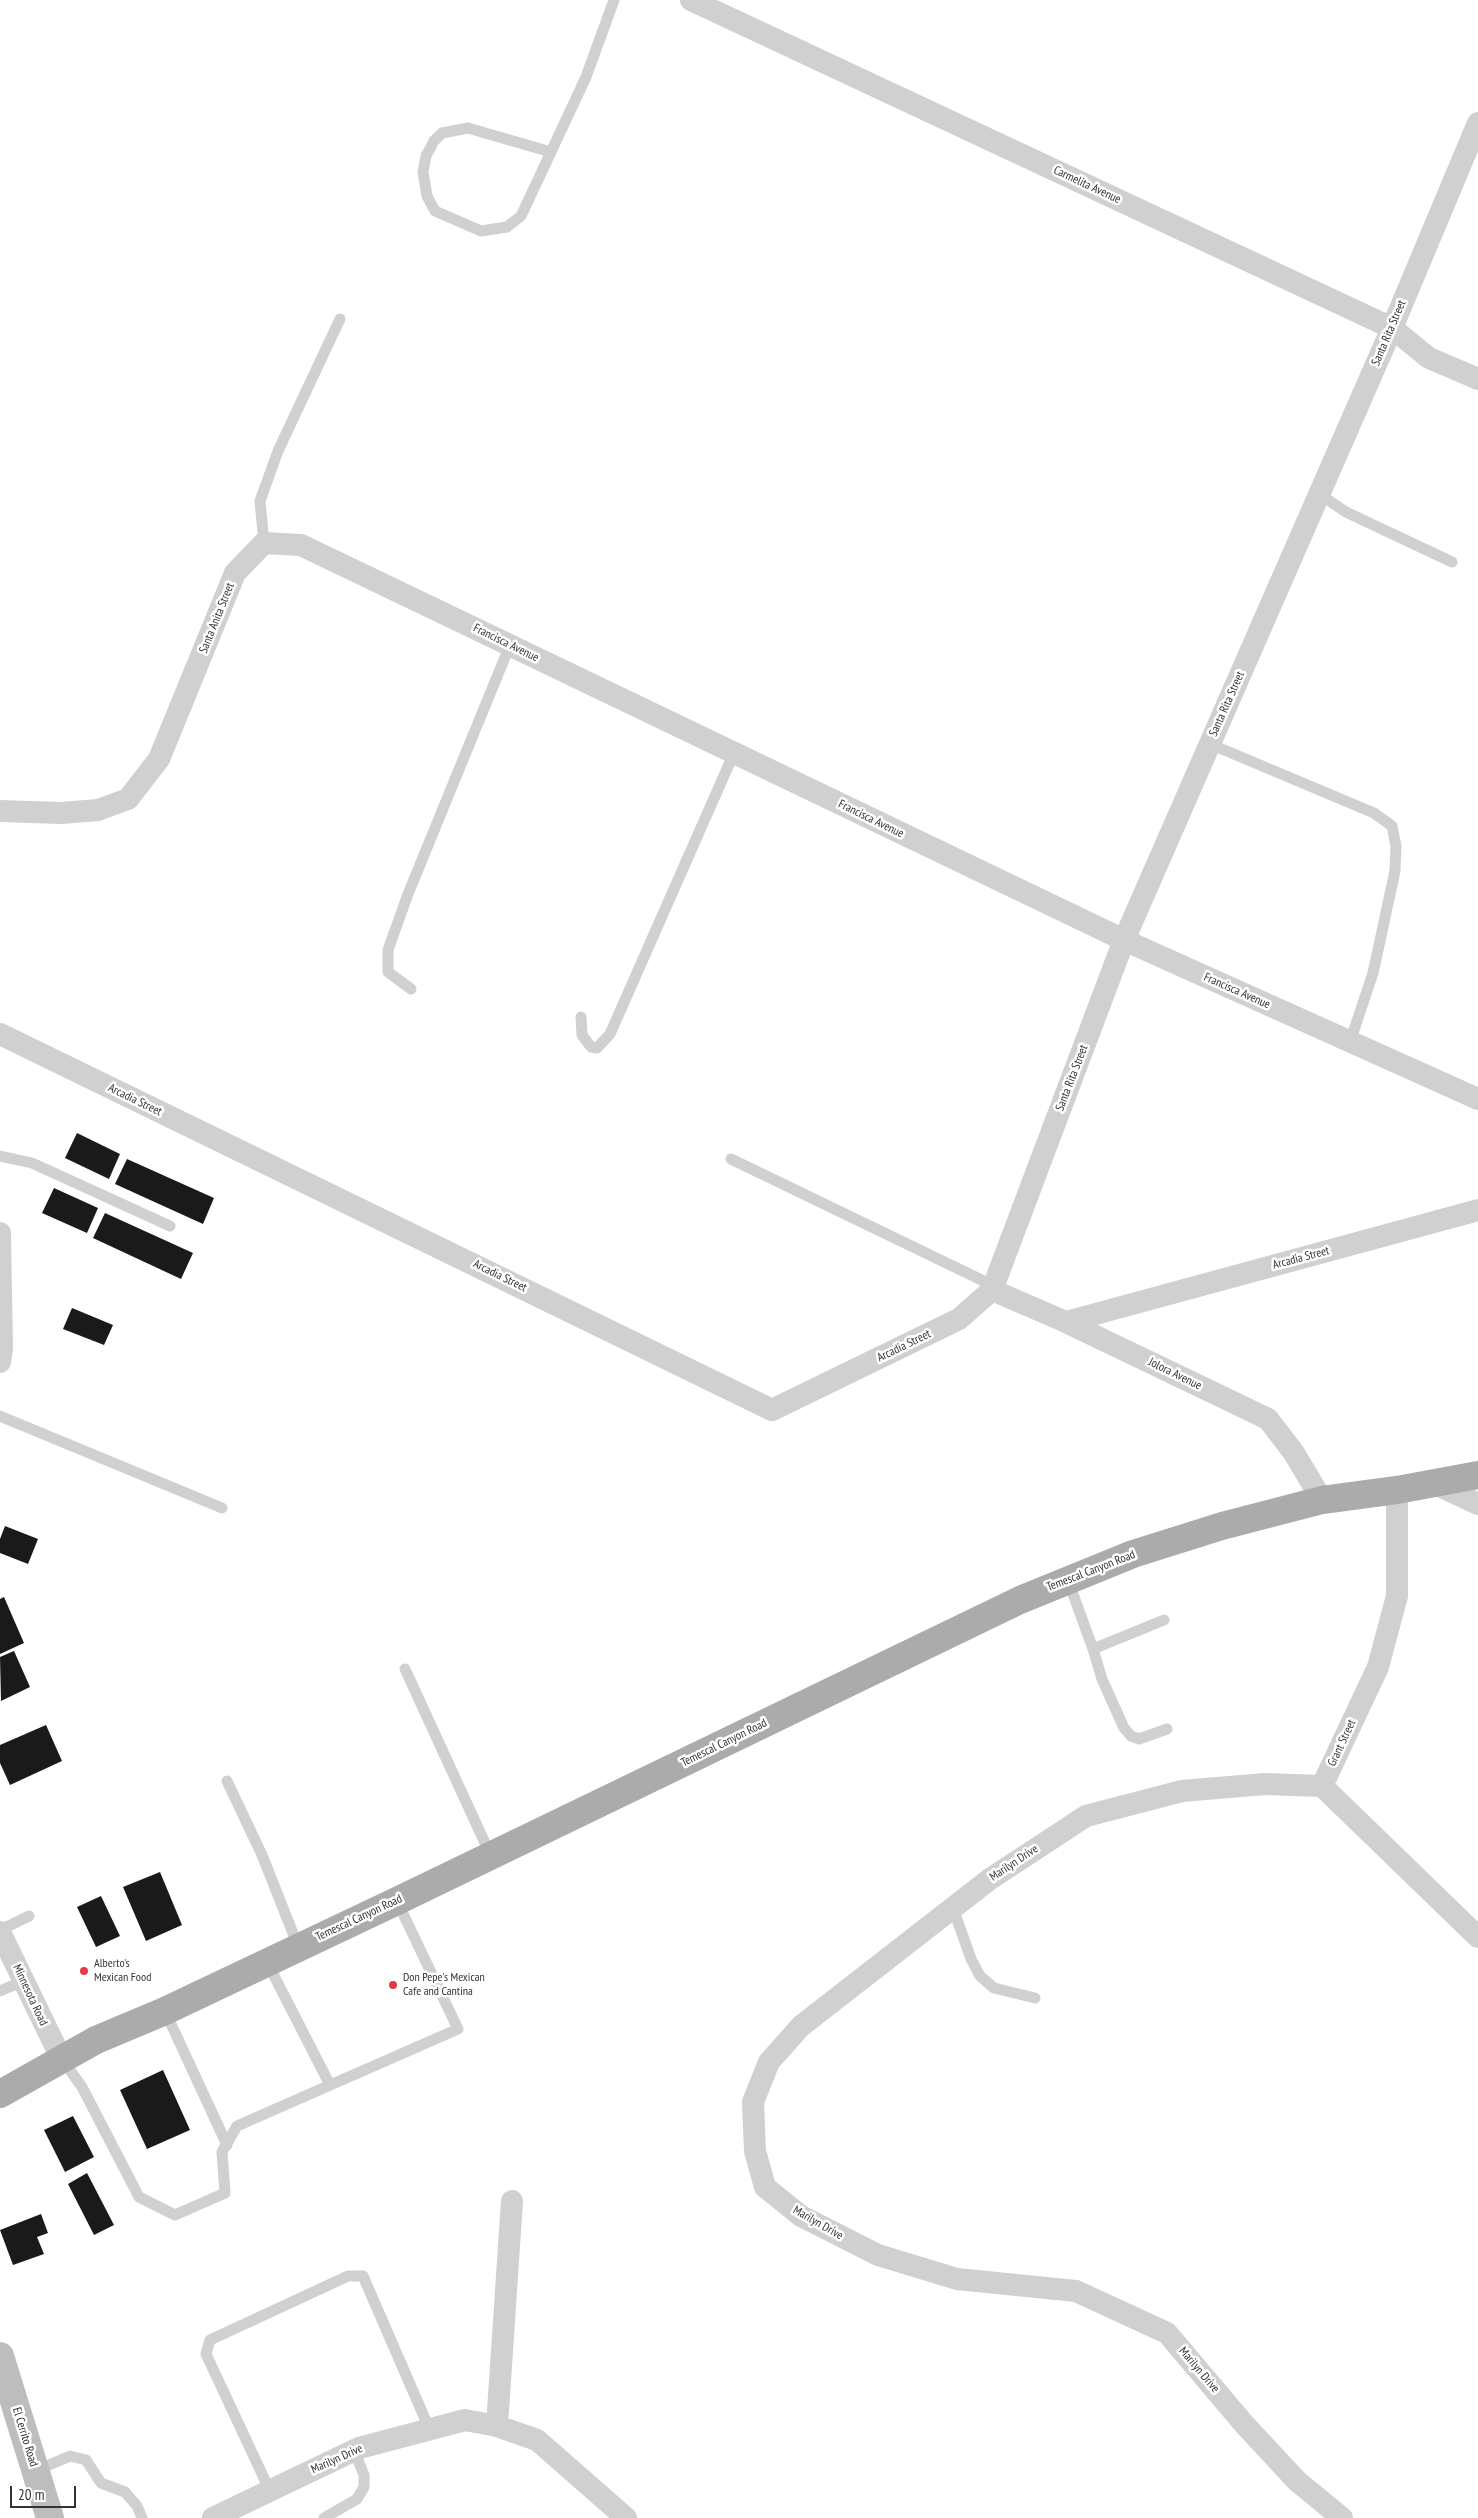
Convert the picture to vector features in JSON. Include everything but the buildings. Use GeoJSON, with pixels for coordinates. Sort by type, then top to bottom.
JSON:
{"type":"FeatureCollection","features":[{"type":"Feature","properties":{"kind":"main road","name":"Temescal Canyon Road"},"geometry":{"type":"LineString","coordinates":[[0,2094],[96,2040],[165,2011],[298,1946],[491,1856],[1020,1600],[1133,1554],[1222,1526],[1322,1500],[1397,1490],[1478,1475]]}},
{"type":"Feature","properties":{"kind":"main road","name":"El Cerrito Road"},"geometry":{"type":"LineString","coordinates":[[0,2356],[50,2518]]}},
{"type":"Feature","properties":{"kind":"street","name":"Carmelita Avenue"},"geometry":{"type":"LineString","coordinates":[[691,0],[1392,328],[1429,358],[1478,379]]}},
{"type":"Feature","properties":{"kind":"street","name":"Santa Rita Street"},"geometry":{"type":"LineString","coordinates":[[992,1288],[1124,940],[1392,328],[1478,123]]}},
{"type":"Feature","properties":{"kind":"street","name":"Francisca Avenue"},"geometry":{"type":"LineString","coordinates":[[264,543],[301,545],[1124,940],[1478,1099]]}},
{"type":"Feature","properties":{"kind":"street","name":"Santa Anita Street"},"geometry":{"type":"LineString","coordinates":[[0,812],[62,813],[98,810],[128,799],[159,759],[235,574],[264,543]]}},
{"type":"Feature","properties":{"kind":"street","name":"Arcadia Street"},"geometry":{"type":"LineString","coordinates":[[0,1034],[772,1410],[959,1319],[992,1288]]}},
{"type":"Feature","properties":{"kind":"street","name":"Arcadia Street"},"geometry":{"type":"LineString","coordinates":[[1066,1322],[1478,1210]]}},
{"type":"Feature","properties":{"kind":"street"},"geometry":{"type":"LineString","coordinates":[[0,1233],[2,1348],[0,1362]]}},
{"type":"Feature","properties":{"kind":"street","name":"Jolora Avenue"},"geometry":{"type":"LineString","coordinates":[[992,1288],[1268,1419],[1294,1454],[1322,1500]]}},
{"type":"Feature","properties":{"kind":"street"},"geometry":{"type":"LineString","coordinates":[[1433,1483],[1478,1504]]}},
{"type":"Feature","properties":{"kind":"street","name":"Grant Street"},"geometry":{"type":"LineString","coordinates":[[1322,1786],[1378,1667],[1397,1596],[1397,1490]]}},
{"type":"Feature","properties":{"kind":"street","name":"Marilyn Drive"},"geometry":{"type":"LineString","coordinates":[[1322,1786],[1265,1784],[1182,1791],[1086,1816],[990,1879],[801,2026],[769,2062],[752,2102],[754,2151],[765,2187],[801,2216],[878,2255],[957,2279],[1076,2291],[1167,2332],[1244,2424],[1296,2481],[1342,2518]]}},
{"type":"Feature","properties":{"kind":"street"},"geometry":{"type":"LineString","coordinates":[[1322,1786],[1478,1937]]}},
{"type":"Feature","properties":{"kind":"street","name":"Minnesota Road"},"geometry":{"type":"LineString","coordinates":[[0,1931],[61,2058]]}},
{"type":"Feature","properties":{"kind":"street"},"geometry":{"type":"LineString","coordinates":[[497,2426],[512,2201]]}},
{"type":"Feature","properties":{"kind":"street","name":"Marilyn Drive"},"geometry":{"type":"LineString","coordinates":[[213,2518],[354,2450],[429,2428],[465,2420],[497,2426],[537,2440],[626,2518]]}},
{"type":"Feature","properties":{"kind":"lane"},"geometry":{"type":"LineString","coordinates":[[551,152],[468,128],[442,133],[434,141],[426,156],[423,172],[427,196],[435,211],[481,231],[507,227],[520,216],[551,152],[586,77],[614,0]]}},
{"type":"Feature","properties":{"kind":"lane"},"geometry":{"type":"LineString","coordinates":[[264,543],[260,501],[278,451],[340,319]]}},
{"type":"Feature","properties":{"kind":"lane"},"geometry":{"type":"LineString","coordinates":[[1319,494],[1346,512],[1452,562]]}},
{"type":"Feature","properties":{"kind":"lane"},"geometry":{"type":"LineString","coordinates":[[411,989],[388,972],[388,950],[408,894],[510,645]]}},
{"type":"Feature","properties":{"kind":"lane"},"geometry":{"type":"LineString","coordinates":[[1210,744],[1374,813],[1392,826],[1396,846],[1394,871],[1373,973],[1350,1042]]}},
{"type":"Feature","properties":{"kind":"lane"},"geometry":{"type":"LineString","coordinates":[[581,1018],[582,1035],[591,1047],[597,1048],[610,1034],[734,753]]}},
{"type":"Feature","properties":{"kind":"lane"},"geometry":{"type":"LineString","coordinates":[[0,1156],[32,1163],[170,1226]]}},
{"type":"Feature","properties":{"kind":"lane"},"geometry":{"type":"LineString","coordinates":[[731,1159],[992,1288]]}},
{"type":"Feature","properties":{"kind":"lane"},"geometry":{"type":"LineString","coordinates":[[0,1416],[222,1508]]}},
{"type":"Feature","properties":{"kind":"lane"},"geometry":{"type":"LineString","coordinates":[[1068,1580],[1094,1649],[1102,1679],[1115,1713],[1131,1736],[1139,1739],[1167,1729]]}},
{"type":"Feature","properties":{"kind":"lane"},"geometry":{"type":"LineString","coordinates":[[1094,1649],[1164,1620]]}},
{"type":"Feature","properties":{"kind":"lane"},"geometry":{"type":"LineString","coordinates":[[405,1669],[491,1856]]}},
{"type":"Feature","properties":{"kind":"lane"},"geometry":{"type":"LineString","coordinates":[[227,1781],[262,1855],[298,1946]]}},
{"type":"Feature","properties":{"kind":"lane"},"geometry":{"type":"LineString","coordinates":[[61,2058],[82,2087],[139,2197],[175,2215],[225,2192],[222,2152],[237,2126],[458,2029],[396,1901]]}},
{"type":"Feature","properties":{"kind":"lane"},"geometry":{"type":"LineString","coordinates":[[953,1908],[971,1960],[980,1976],[994,1988],[1035,1998]]}},
{"type":"Feature","properties":{"kind":"lane"},"geometry":{"type":"LineString","coordinates":[[0,1931],[29,1916]]}},
{"type":"Feature","properties":{"kind":"lane"},"geometry":{"type":"LineString","coordinates":[[267,1962],[330,2085]]}},
{"type":"Feature","properties":{"kind":"lane"},"geometry":{"type":"LineString","coordinates":[[0,1992],[23,1980]]}},
{"type":"Feature","properties":{"kind":"lane"},"geometry":{"type":"LineString","coordinates":[[165,2011],[227,2145]]}},
{"type":"Feature","properties":{"kind":"lane"},"geometry":{"type":"LineString","coordinates":[[270,2491],[206,2354],[210,2340],[348,2276],[363,2276],[429,2428]]}},
{"type":"Feature","properties":{"kind":"lane"},"geometry":{"type":"LineString","coordinates":[[324,2518],[357,2499],[364,2487],[364,2475],[354,2450]]}},
{"type":"Feature","properties":{"kind":"lane"},"geometry":{"type":"LineString","coordinates":[[35,2471],[70,2456],[86,2460],[101,2483],[125,2492],[137,2506],[142,2518]]}},
{"type":"Feature","properties":{"kind":"place","name":"Alberto's Mexican Food"},"geometry":{"type":"Point","coordinates":[84,1971]}},
{"type":"Feature","properties":{"kind":"place","name":"Don Pepe's Mexican Cafe and Cantina"},"geometry":{"type":"Point","coordinates":[393,1985]}}]}
